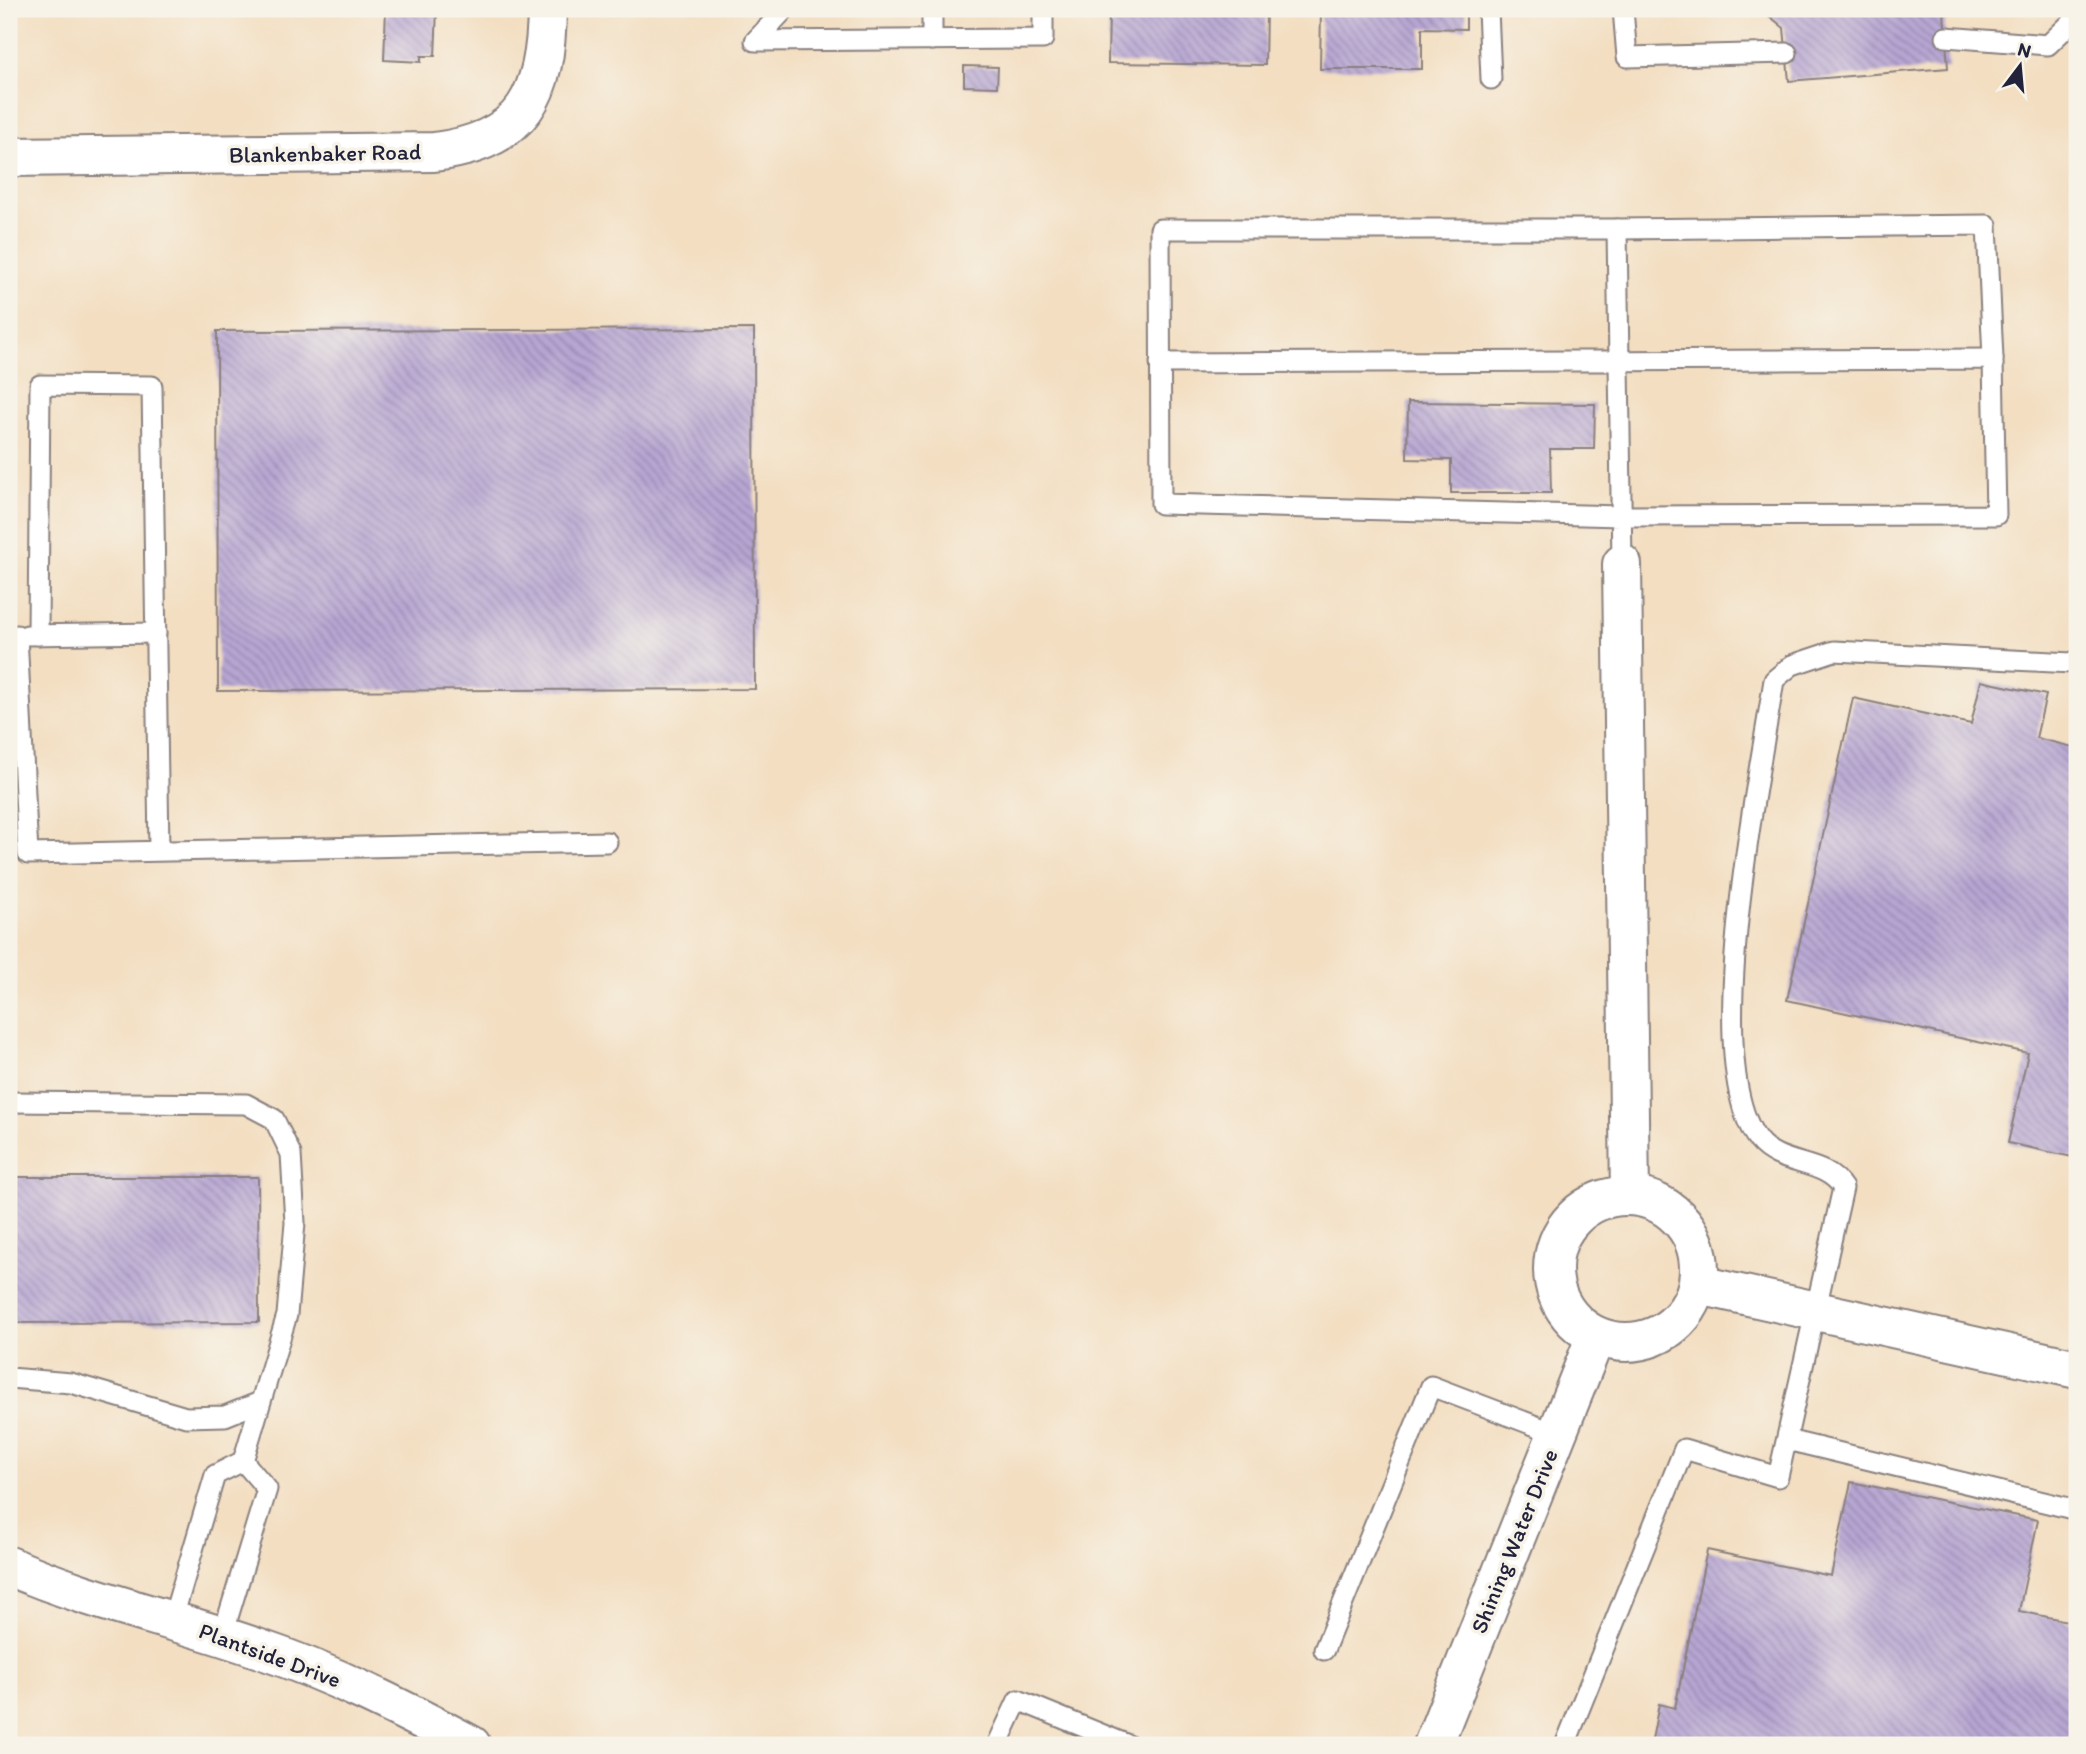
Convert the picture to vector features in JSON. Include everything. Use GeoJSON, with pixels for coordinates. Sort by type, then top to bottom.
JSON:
{"type":"FeatureCollection","features":[{"type":"Feature","properties":{"kind":"street","name":"Blankenbaker Road"},"geometry":{"type":"LineString","coordinates":[[9,157],[434,152],[458,149],[493,136],[513,121],[528,103],[539,82],[547,38],[547,9]]}},
{"type":"Feature","properties":{"kind":"street"},"geometry":{"type":"LineString","coordinates":[[1622,564],[1630,1196]]}},
{"type":"Feature","properties":{"kind":"street"},"geometry":{"type":"LineString","coordinates":[[1630,1196],[1655,1201],[1676,1215],[1692,1235],[1700,1259],[1699,1285],[1682,1318],[1651,1339],[1632,1343],[1596,1336],[1575,1322],[1560,1302],[1553,1278],[1554,1252],[1565,1228],[1582,1210],[1604,1198],[1630,1196]]}},
{"type":"Feature","properties":{"kind":"street"},"geometry":{"type":"LineString","coordinates":[[1699,1285],[2077,1369]]}},
{"type":"Feature","properties":{"kind":"street","name":"Shining Water Drive"},"geometry":{"type":"LineString","coordinates":[[1433,1745],[1596,1336]]}},
{"type":"Feature","properties":{"kind":"street","name":"Plantside Drive"},"geometry":{"type":"LineString","coordinates":[[9,1566],[59,1587],[222,1637],[372,1693],[471,1745]]}},
{"type":"Feature","properties":{"kind":"street","name":"Plantside Drive"},"geometry":{"type":"LineString","coordinates":[[9,1588],[59,1587]]}},
{"type":"Feature","properties":{"kind":"lane"},"geometry":{"type":"LineString","coordinates":[[785,9],[755,41],[1043,39],[1043,9]]}},
{"type":"Feature","properties":{"kind":"lane"},"geometry":{"type":"LineString","coordinates":[[932,9],[932,40]]}},
{"type":"Feature","properties":{"kind":"lane"},"geometry":{"type":"LineString","coordinates":[[1488,9],[1491,79]]}},
{"type":"Feature","properties":{"kind":"lane"},"geometry":{"type":"LineString","coordinates":[[1623,9],[1627,57],[1787,53]]}},
{"type":"Feature","properties":{"kind":"lane"},"geometry":{"type":"LineString","coordinates":[[1945,37],[2048,45],[2077,17]]}},
{"type":"Feature","properties":{"kind":"lane"},"geometry":{"type":"LineString","coordinates":[[1987,225],[1996,515],[1621,516],[1161,504],[1160,229],[1617,229],[1987,225]]}},
{"type":"Feature","properties":{"kind":"lane"},"geometry":{"type":"LineString","coordinates":[[1617,229],[1622,564]]}},
{"type":"Feature","properties":{"kind":"lane"},"geometry":{"type":"LineString","coordinates":[[1160,363],[1993,359]]}},
{"type":"Feature","properties":{"kind":"lane"},"geometry":{"type":"LineString","coordinates":[[38,635],[40,386],[152,386],[159,850]]}},
{"type":"Feature","properties":{"kind":"lane"},"geometry":{"type":"LineString","coordinates":[[156,634],[13,635],[28,854],[607,842]]}},
{"type":"Feature","properties":{"kind":"lane"},"geometry":{"type":"LineString","coordinates":[[1565,1745],[1684,1449],[1778,1477],[1843,1188],[1837,1177],[1771,1152],[1758,1140],[1736,1087],[1731,1005],[1744,887],[1774,680],[1792,665],[1834,651],[2038,663],[2072,663],[2077,660]]}},
{"type":"Feature","properties":{"kind":"lane"},"geometry":{"type":"LineString","coordinates":[[9,1102],[246,1104],[274,1119],[290,1154],[295,1223],[287,1315],[243,1461],[215,1475],[172,1621]]}},
{"type":"Feature","properties":{"kind":"lane"},"geometry":{"type":"LineString","coordinates":[[9,1378],[71,1383],[186,1417],[225,1416],[260,1402]]}},
{"type":"Feature","properties":{"kind":"lane"},"geometry":{"type":"LineString","coordinates":[[1324,1650],[1431,1386],[1557,1434]]}},
{"type":"Feature","properties":{"kind":"lane"},"geometry":{"type":"LineString","coordinates":[[1787,1440],[2077,1510]]}},
{"type":"Feature","properties":{"kind":"lane"},"geometry":{"type":"LineString","coordinates":[[222,1637],[267,1489],[243,1461]]}},
{"type":"Feature","properties":{"kind":"lane"},"geometry":{"type":"LineString","coordinates":[[996,1745],[1018,1700],[1128,1745]]}},
{"type":"Feature","properties":{"kind":"building"},"geometry":{"type":"Polygon","coordinates":[[[386,9],[437,9],[435,56],[421,56],[421,62],[384,60],[386,9]]]}},
{"type":"Feature","properties":{"kind":"building"},"geometry":{"type":"Polygon","coordinates":[[[1109,9],[1266,9],[1265,65],[1108,63],[1109,9]]]}},
{"type":"Feature","properties":{"kind":"building"},"geometry":{"type":"Polygon","coordinates":[[[1321,9],[1466,9],[1466,29],[1422,28],[1422,69],[1320,69],[1321,9]]]}},
{"type":"Feature","properties":{"kind":"building"},"geometry":{"type":"Polygon","coordinates":[[[1761,9],[1948,9],[1944,13],[1948,68],[1789,81],[1784,28],[1761,9]]]}},
{"type":"Feature","properties":{"kind":"building"},"geometry":{"type":"Polygon","coordinates":[[[964,66],[998,67],[997,87],[964,86],[964,66]]]}},
{"type":"Feature","properties":{"kind":"building"},"geometry":{"type":"Polygon","coordinates":[[[754,329],[755,689],[218,691],[217,331],[754,329]]]}},
{"type":"Feature","properties":{"kind":"building"},"geometry":{"type":"Polygon","coordinates":[[[1408,402],[1595,404],[1594,449],[1550,449],[1551,493],[1451,493],[1451,460],[1407,459],[1408,402]]]}},
{"type":"Feature","properties":{"kind":"building"},"geometry":{"type":"Polygon","coordinates":[[[1981,681],[2046,695],[2036,738],[2077,748],[2077,1158],[2008,1143],[2028,1053],[1787,1000],[1853,698],[1971,724],[1981,681]]]}},
{"type":"Feature","properties":{"kind":"building"},"geometry":{"type":"Polygon","coordinates":[[[9,1177],[258,1177],[259,1322],[9,1323],[9,1177]]]}},
{"type":"Feature","properties":{"kind":"building"},"geometry":{"type":"Polygon","coordinates":[[[1851,1482],[2038,1520],[2019,1611],[2077,1623],[2077,1745],[1651,1745],[1659,1704],[1675,1708],[1707,1550],[1831,1576],[1851,1482]]]}}]}
